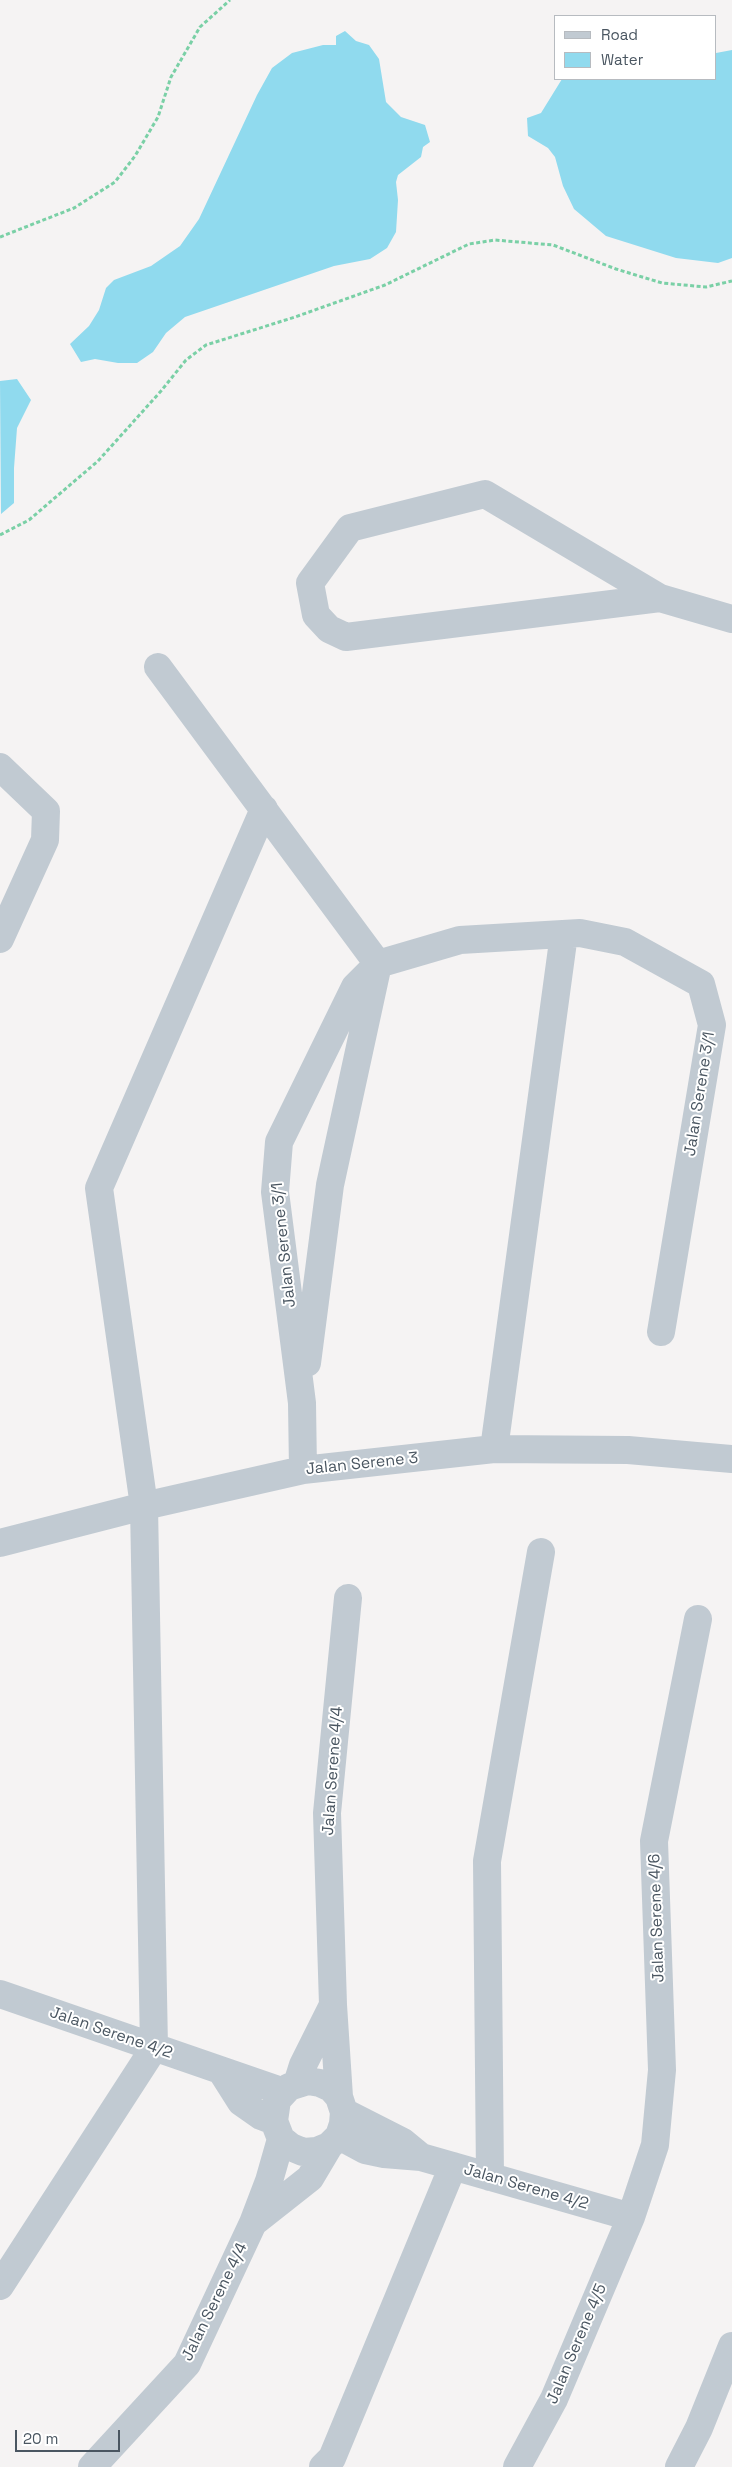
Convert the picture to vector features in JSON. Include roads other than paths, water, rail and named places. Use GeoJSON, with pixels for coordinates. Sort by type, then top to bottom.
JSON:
{"type":"FeatureCollection","features":[{"type":"Feature","properties":{"kind":"street"},"geometry":{"type":"LineString","coordinates":[[660,598],[346,637],[329,629],[316,615],[310,583],[350,528],[485,494],[660,598],[732,619]]}},
{"type":"Feature","properties":{"kind":"street"},"geometry":{"type":"LineString","coordinates":[[158,667],[378,964]]}},
{"type":"Feature","properties":{"kind":"street"},"geometry":{"type":"LineString","coordinates":[[0,767],[46,811],[45,840],[0,939]]}},
{"type":"Feature","properties":{"kind":"street"},"geometry":{"type":"LineString","coordinates":[[0,2286],[154,2048],[144,1506],[99,1188],[264,809]]}},
{"type":"Feature","properties":{"kind":"street","name":"Jalan Serene 3/1"},"geometry":{"type":"LineString","coordinates":[[303,1470],[302,1403],[275,1192],[279,1142],[355,987],[378,964],[460,940],[580,933],[625,942],[701,984],[712,1025],[661,1332]]}},
{"type":"Feature","properties":{"kind":"street"},"geometry":{"type":"LineString","coordinates":[[494,1449],[564,934]]}},
{"type":"Feature","properties":{"kind":"street","name":"Jalan Serene 3/1"},"geometry":{"type":"LineString","coordinates":[[302,1403],[330,1185],[378,964]]}},
{"type":"Feature","properties":{"kind":"street","name":"Jalan Serene 3"},"geometry":{"type":"LineString","coordinates":[[0,1543],[144,1506],[303,1470],[494,1449],[628,1450],[732,1459]]}},
{"type":"Feature","properties":{"kind":"street"},"geometry":{"type":"LineString","coordinates":[[490,2177],[487,1861],[541,1552]]}},
{"type":"Feature","properties":{"kind":"street","name":"Jalan Serene 4/4"},"geometry":{"type":"LineString","coordinates":[[253,2223],[310,2178],[338,2123],[327,1813],[348,1598]]}},
{"type":"Feature","properties":{"kind":"street","name":"Jalan Serene 4/6"},"geometry":{"type":"LineString","coordinates":[[631,2218],[655,2145],[662,2070],[654,1841],[698,1619]]}},
{"type":"Feature","properties":{"kind":"street","name":"Jalan Serene 4/2"},"geometry":{"type":"LineString","coordinates":[[0,1994],[222,2072],[290,2088]]}},
{"type":"Feature","properties":{"kind":"street","name":"Jalan Serene 4/4"},"geometry":{"type":"LineString","coordinates":[[92,2467],[187,2364],[253,2223],[269,2181],[277,2130],[277,2100],[290,2088],[333,2005]]}},
{"type":"Feature","properties":{"kind":"street"},"geometry":{"type":"LineString","coordinates":[[222,2072],[241,2102],[277,2130],[291,2147],[303,2152],[317,2151],[338,2123],[331,2088],[320,2083],[308,2081],[290,2088]]}},
{"type":"Feature","properties":{"kind":"street","name":"Jalan Serene 4/2"},"geometry":{"type":"LineString","coordinates":[[338,2123],[365,2150],[384,2154],[421,2157],[631,2218]]}},
{"type":"Feature","properties":{"kind":"street"},"geometry":{"type":"LineString","coordinates":[[322,2467],[332,2458],[453,2166]]}},
{"type":"Feature","properties":{"kind":"street","name":"Jalan Serene 4/5"},"geometry":{"type":"LineString","coordinates":[[517,2467],[554,2399],[631,2218]]}},
{"type":"Feature","properties":{"kind":"street"},"geometry":{"type":"LineString","coordinates":[[679,2467],[699,2428],[732,2346]]}},
{"type":"Feature","properties":{"kind":"water"},"geometry":{"type":"Polygon","coordinates":[[[345,31],[356,41],[369,45],[379,59],[386,102],[401,117],[425,125],[430,142],[423,147],[421,157],[398,175],[396,182],[398,200],[396,232],[387,248],[370,259],[334,266],[185,317],[166,333],[153,352],[137,363],[118,363],[95,359],[81,362],[70,344],[89,326],[99,310],[106,288],[114,280],[151,266],[180,246],[199,219],[257,95],[272,68],[292,53],[323,45],[336,45],[336,36],[345,31]]]}},
{"type":"Feature","properties":{"kind":"water"},"geometry":{"type":"Polygon","coordinates":[[[732,50],[732,258],[718,263],[676,258],[606,236],[574,209],[563,186],[555,157],[548,148],[528,136],[527,118],[541,113],[561,80],[717,80],[717,53],[732,50]]]}},
{"type":"Feature","properties":{"kind":"water"},"geometry":{"type":"Polygon","coordinates":[[[17,379],[31,400],[17,428],[14,503],[1,514],[0,381],[17,379]]]}}]}
